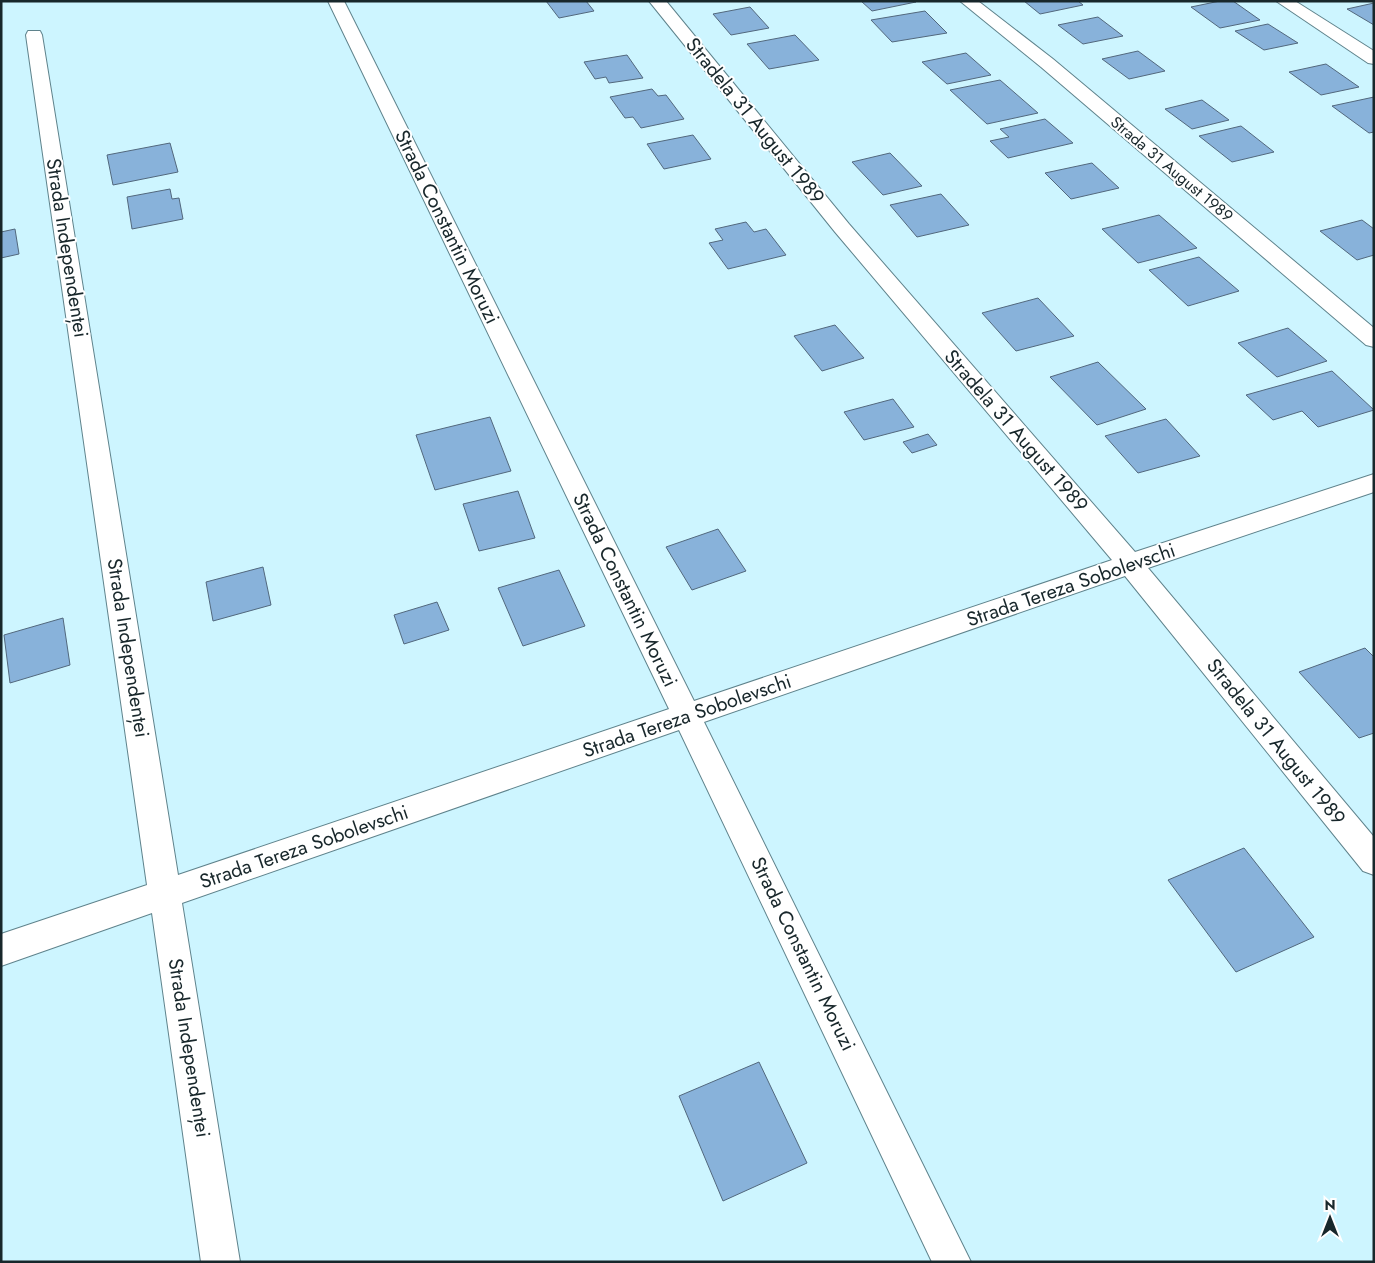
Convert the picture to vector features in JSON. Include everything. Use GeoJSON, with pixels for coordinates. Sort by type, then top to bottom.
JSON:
{"type":"FeatureCollection","features":[{"type":"Feature","properties":{"kind":"street","name":"Strada Constantin Moruzi"},"geometry":{"type":"LineString","coordinates":[[336,1],[687,716],[952,1262]]}},
{"type":"Feature","properties":{"kind":"street","name":"Stradela 31 August 1989"},"geometry":{"type":"LineString","coordinates":[[657,1],[842,228],[1130,564],[1374,861]]}},
{"type":"Feature","properties":{"kind":"street","name":"Strada 31 August 1989"},"geometry":{"type":"LineString","coordinates":[[968,1],[1069,82],[1374,340]]}},
{"type":"Feature","properties":{"kind":"street"},"geometry":{"type":"LineString","coordinates":[[1284,1],[1374,59]]}},
{"type":"Feature","properties":{"kind":"street","name":"Strada Independenței"},"geometry":{"type":"LineString","coordinates":[[34,35],[221,1262]]}},
{"type":"Feature","properties":{"kind":"street","name":"Strada Tereza Sobolevschi"},"geometry":{"type":"LineString","coordinates":[[1,950],[1130,564],[1374,483]]}},
{"type":"Feature","properties":{"kind":"building"},"geometry":{"type":"Polygon","coordinates":[[[546,1],[586,1],[594,11],[559,18],[546,1]]]}},
{"type":"Feature","properties":{"kind":"building"},"geometry":{"type":"Polygon","coordinates":[[[861,1],[914,1],[916,2],[872,11],[861,1]]]}},
{"type":"Feature","properties":{"kind":"building"},"geometry":{"type":"Polygon","coordinates":[[[1024,1],[1078,1],[1083,5],[1040,14],[1024,1]]]}},
{"type":"Feature","properties":{"kind":"building"},"geometry":{"type":"Polygon","coordinates":[[[1220,1],[1233,1],[1260,20],[1220,28],[1191,7],[1220,1]]]}},
{"type":"Feature","properties":{"kind":"building"},"geometry":{"type":"Polygon","coordinates":[[[1374,3],[1374,25],[1347,9],[1374,3]]]}},
{"type":"Feature","properties":{"kind":"building"},"geometry":{"type":"Polygon","coordinates":[[[750,7],[769,28],[731,35],[713,14],[750,7]]]}},
{"type":"Feature","properties":{"kind":"building"},"geometry":{"type":"Polygon","coordinates":[[[925,11],[947,33],[892,42],[871,20],[925,11]]]}},
{"type":"Feature","properties":{"kind":"building"},"geometry":{"type":"Polygon","coordinates":[[[1098,17],[1123,36],[1083,44],[1058,25],[1098,17]]]}},
{"type":"Feature","properties":{"kind":"building"},"geometry":{"type":"Polygon","coordinates":[[[1268,24],[1298,43],[1264,50],[1235,31],[1268,24]]]}},
{"type":"Feature","properties":{"kind":"building"},"geometry":{"type":"Polygon","coordinates":[[[795,35],[819,60],[769,69],[747,44],[795,35]]]}},
{"type":"Feature","properties":{"kind":"building"},"geometry":{"type":"Polygon","coordinates":[[[1138,51],[1165,71],[1129,79],[1102,59],[1138,51]]]}},
{"type":"Feature","properties":{"kind":"building"},"geometry":{"type":"Polygon","coordinates":[[[966,53],[991,75],[947,84],[922,62],[966,53]]]}},
{"type":"Feature","properties":{"kind":"building"},"geometry":{"type":"Polygon","coordinates":[[[627,55],[643,78],[609,83],[606,77],[595,79],[584,62],[627,55]]]}},
{"type":"Feature","properties":{"kind":"building"},"geometry":{"type":"Polygon","coordinates":[[[1326,64],[1359,87],[1321,95],[1289,72],[1326,64]]]}},
{"type":"Feature","properties":{"kind":"building"},"geometry":{"type":"Polygon","coordinates":[[[1000,80],[1038,113],[987,124],[950,90],[1000,80]]]}},
{"type":"Feature","properties":{"kind":"building"},"geometry":{"type":"Polygon","coordinates":[[[652,89],[658,96],[666,95],[684,119],[641,128],[633,117],[625,118],[610,97],[652,89]]]}},
{"type":"Feature","properties":{"kind":"building"},"geometry":{"type":"Polygon","coordinates":[[[1374,97],[1374,132],[1369,133],[1332,106],[1374,97]]]}},
{"type":"Feature","properties":{"kind":"building"},"geometry":{"type":"Polygon","coordinates":[[[1202,100],[1229,120],[1192,129],[1165,109],[1202,100]]]}},
{"type":"Feature","properties":{"kind":"building"},"geometry":{"type":"Polygon","coordinates":[[[1045,119],[1073,143],[1008,158],[990,141],[1009,137],[1000,129],[1045,119]]]}},
{"type":"Feature","properties":{"kind":"building"},"geometry":{"type":"Polygon","coordinates":[[[1241,126],[1274,152],[1232,162],[1199,136],[1241,126]]]}},
{"type":"Feature","properties":{"kind":"building"},"geometry":{"type":"Polygon","coordinates":[[[693,135],[711,159],[664,169],[647,144],[693,135]]]}},
{"type":"Feature","properties":{"kind":"building"},"geometry":{"type":"Polygon","coordinates":[[[170,143],[178,172],[113,185],[107,155],[170,143]]]}},
{"type":"Feature","properties":{"kind":"building"},"geometry":{"type":"Polygon","coordinates":[[[890,153],[922,186],[883,195],[852,162],[890,153]]]}},
{"type":"Feature","properties":{"kind":"building"},"geometry":{"type":"Polygon","coordinates":[[[1092,163],[1119,188],[1071,199],[1045,173],[1092,163]]]}},
{"type":"Feature","properties":{"kind":"building"},"geometry":{"type":"Polygon","coordinates":[[[170,189],[172,199],[179,198],[183,219],[132,229],[127,197],[170,189]]]}},
{"type":"Feature","properties":{"kind":"building"},"geometry":{"type":"Polygon","coordinates":[[[941,194],[969,225],[917,237],[890,205],[941,194]]]}},
{"type":"Feature","properties":{"kind":"building"},"geometry":{"type":"Polygon","coordinates":[[[1159,215],[1197,248],[1138,263],[1102,229],[1159,215]]]}},
{"type":"Feature","properties":{"kind":"building"},"geometry":{"type":"Polygon","coordinates":[[[1362,220],[1374,229],[1374,255],[1357,260],[1320,231],[1362,220]]]}},
{"type":"Feature","properties":{"kind":"building"},"geometry":{"type":"Polygon","coordinates":[[[746,222],[754,232],[766,229],[786,255],[728,269],[709,243],[723,240],[715,229],[746,222]]]}},
{"type":"Feature","properties":{"kind":"building"},"geometry":{"type":"Polygon","coordinates":[[[15,229],[19,254],[1,258],[1,232],[15,229]]]}},
{"type":"Feature","properties":{"kind":"building"},"geometry":{"type":"Polygon","coordinates":[[[1199,257],[1239,291],[1188,306],[1149,270],[1199,257]]]}},
{"type":"Feature","properties":{"kind":"building"},"geometry":{"type":"Polygon","coordinates":[[[1038,298],[1074,336],[1016,351],[982,313],[1038,298]]]}},
{"type":"Feature","properties":{"kind":"building"},"geometry":{"type":"Polygon","coordinates":[[[835,325],[864,358],[822,371],[794,336],[835,325]]]}},
{"type":"Feature","properties":{"kind":"building"},"geometry":{"type":"Polygon","coordinates":[[[1288,328],[1327,361],[1277,377],[1238,343],[1288,328]]]}},
{"type":"Feature","properties":{"kind":"building"},"geometry":{"type":"Polygon","coordinates":[[[1098,362],[1146,409],[1097,425],[1050,377],[1098,362]]]}},
{"type":"Feature","properties":{"kind":"building"},"geometry":{"type":"Polygon","coordinates":[[[1332,371],[1374,410],[1318,427],[1302,411],[1273,420],[1246,395],[1332,371]]]}},
{"type":"Feature","properties":{"kind":"building"},"geometry":{"type":"Polygon","coordinates":[[[893,399],[914,427],[864,440],[844,412],[893,399]]]}},
{"type":"Feature","properties":{"kind":"building"},"geometry":{"type":"Polygon","coordinates":[[[490,417],[511,471],[435,490],[416,435],[490,417]]]}},
{"type":"Feature","properties":{"kind":"building"},"geometry":{"type":"Polygon","coordinates":[[[1166,419],[1200,456],[1138,473],[1105,436],[1166,419]]]}},
{"type":"Feature","properties":{"kind":"building"},"geometry":{"type":"Polygon","coordinates":[[[928,434],[937,445],[912,453],[903,442],[928,434]]]}},
{"type":"Feature","properties":{"kind":"building"},"geometry":{"type":"Polygon","coordinates":[[[518,491],[535,538],[479,551],[463,504],[518,491]]]}},
{"type":"Feature","properties":{"kind":"building"},"geometry":{"type":"Polygon","coordinates":[[[718,529],[746,571],[692,590],[666,547],[718,529]]]}},
{"type":"Feature","properties":{"kind":"building"},"geometry":{"type":"Polygon","coordinates":[[[263,567],[271,605],[213,621],[206,582],[263,567]]]}},
{"type":"Feature","properties":{"kind":"building"},"geometry":{"type":"Polygon","coordinates":[[[559,570],[585,626],[523,646],[498,588],[559,570]]]}},
{"type":"Feature","properties":{"kind":"building"},"geometry":{"type":"Polygon","coordinates":[[[437,602],[449,630],[404,644],[394,615],[437,602]]]}},
{"type":"Feature","properties":{"kind":"building"},"geometry":{"type":"Polygon","coordinates":[[[63,618],[70,665],[10,683],[4,635],[63,618]]]}},
{"type":"Feature","properties":{"kind":"building"},"geometry":{"type":"Polygon","coordinates":[[[1365,648],[1374,657],[1374,733],[1359,738],[1299,672],[1365,648]]]}},
{"type":"Feature","properties":{"kind":"building"},"geometry":{"type":"Polygon","coordinates":[[[1244,848],[1314,937],[1236,972],[1168,880],[1244,848]]]}},
{"type":"Feature","properties":{"kind":"building"},"geometry":{"type":"Polygon","coordinates":[[[759,1062],[807,1163],[723,1201],[679,1096],[759,1062]]]}}]}
